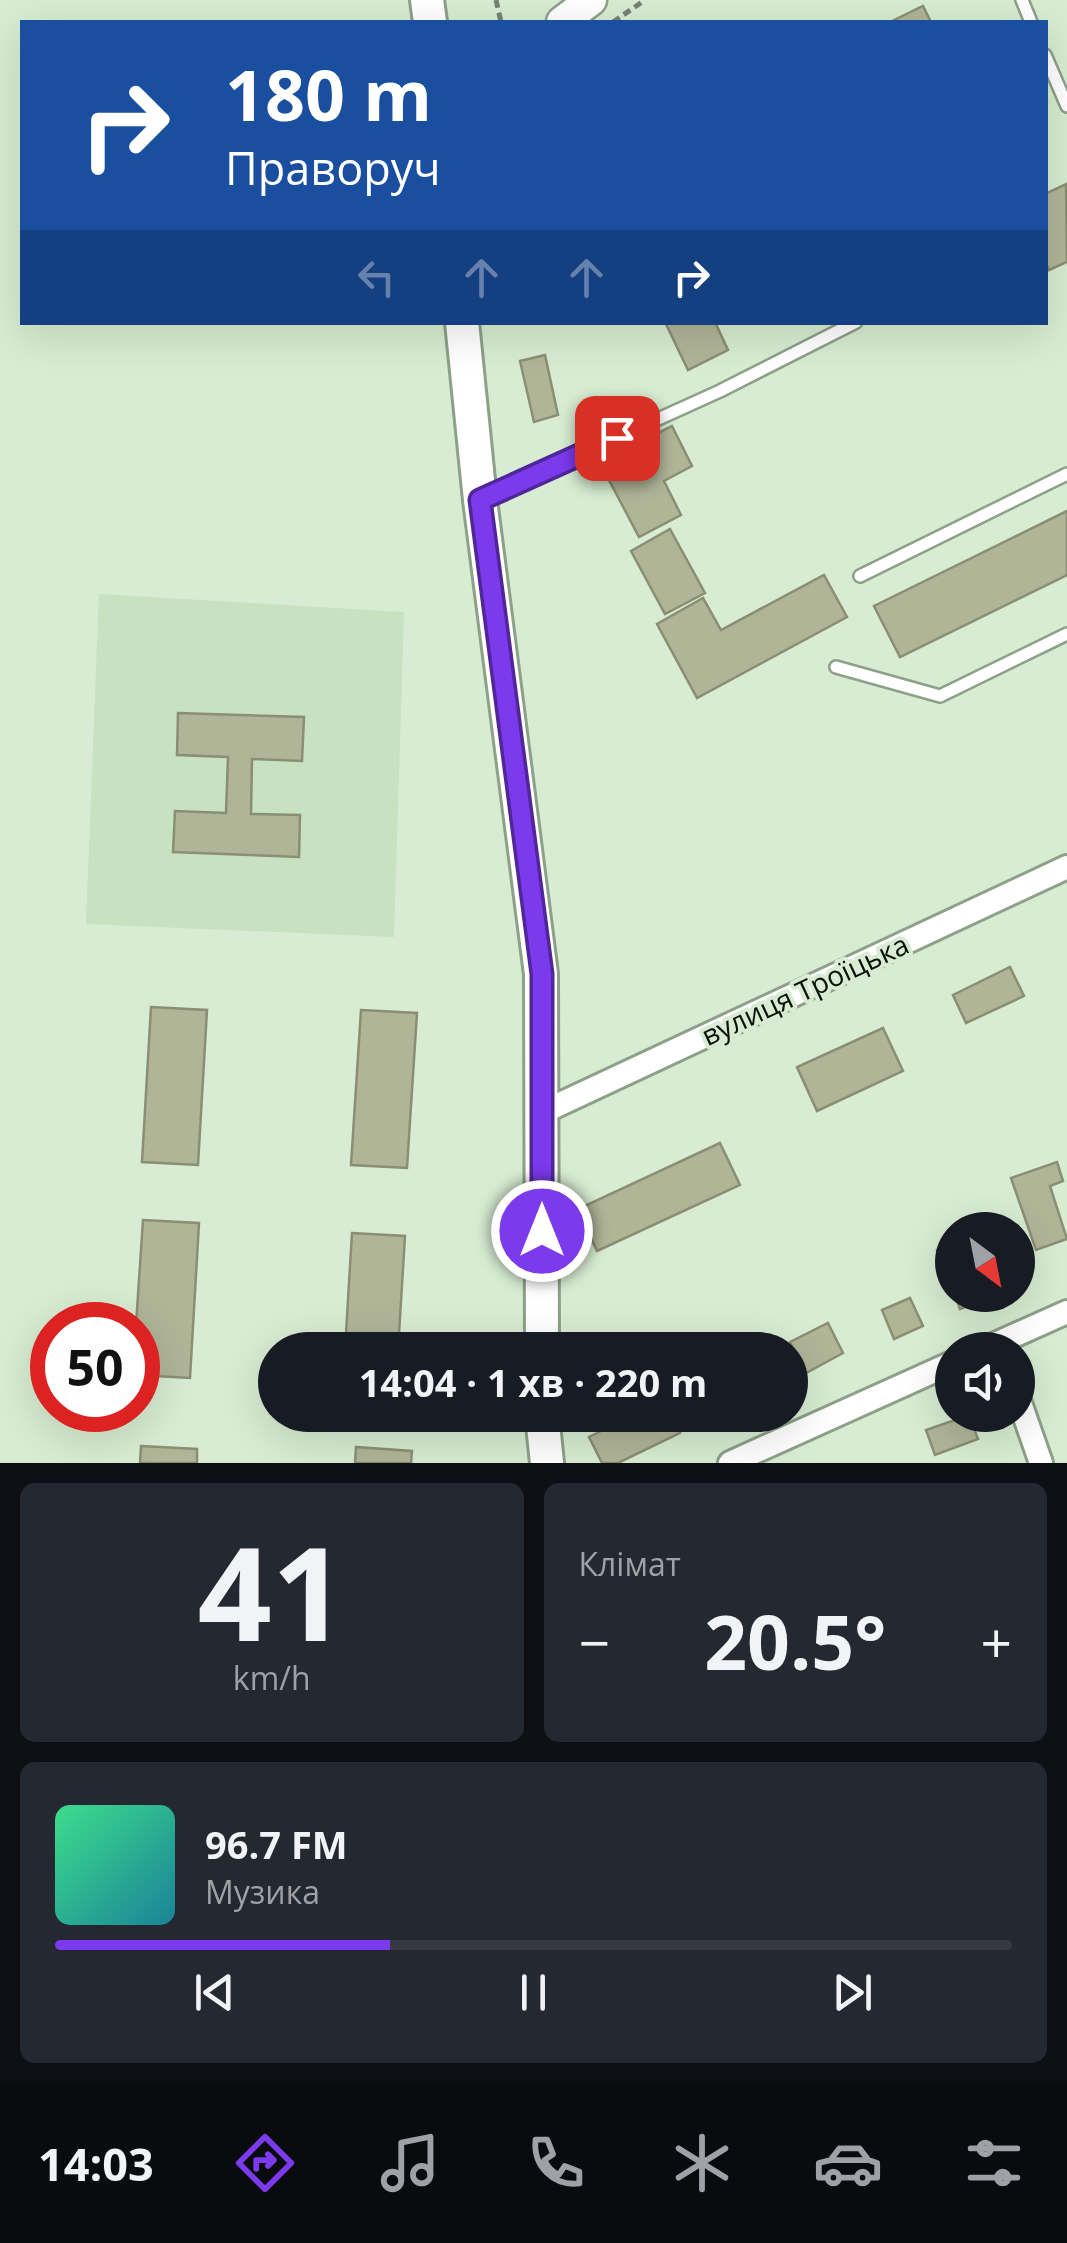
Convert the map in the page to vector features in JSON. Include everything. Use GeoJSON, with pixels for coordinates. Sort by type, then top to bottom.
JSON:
{"type":"FeatureCollection","features":[{"type":"Feature","properties":{"kind":"main road"},"geometry":{"type":"LineString","coordinates":[[462,325],[480,500],[542,974],[542,1332]]}},
{"type":"Feature","properties":{"kind":"main road"},"geometry":{"type":"LineString","coordinates":[[544,1432],[547,1463]]}},
{"type":"Feature","properties":{"kind":"street"},"geometry":{"type":"LineString","coordinates":[[565,20],[591,0]]}},
{"type":"Feature","properties":{"kind":"street","name":"вулиця Троїцька"},"geometry":{"type":"LineString","coordinates":[[543,1112],[1067,868]]}},
{"type":"Feature","properties":{"kind":"street"},"geometry":{"type":"LineString","coordinates":[[1026,1332],[1067,1312]]}},
{"type":"Feature","properties":{"kind":"street"},"geometry":{"type":"LineString","coordinates":[[730,1463],[935,1371]]}},
{"type":"Feature","properties":{"kind":"street"},"geometry":{"type":"LineString","coordinates":[[1030,1432],[1041,1463]]}},
{"type":"Feature","properties":{"kind":"lane"},"geometry":{"type":"LineString","coordinates":[[1048,62],[1067,106]]}},
{"type":"Feature","properties":{"kind":"lane"},"geometry":{"type":"LineString","coordinates":[[480,500],[720,391],[850,325]]}},
{"type":"Feature","properties":{"kind":"lane"},"geometry":{"type":"LineString","coordinates":[[860,576],[1067,474]]}},
{"type":"Feature","properties":{"kind":"lane"},"geometry":{"type":"LineString","coordinates":[[836,667],[940,696],[1067,634]]}},
{"type":"Feature","properties":{"kind":"path"},"geometry":{"type":"LineString","coordinates":[[616,20],[645,0]]}},
{"type":"Feature","properties":{"kind":"shaded area"},"geometry":{"type":"Polygon","coordinates":[[[99,594],[404,612],[394,937],[86,924],[99,594]]]}},
{"type":"Feature","properties":{"kind":"building"},"geometry":{"type":"Polygon","coordinates":[[[923,6],[930,20],[894,20],[923,6]]]}},
{"type":"Feature","properties":{"kind":"building"},"geometry":{"type":"Polygon","coordinates":[[[1066,184],[1067,262],[1049,270],[1048,268],[1048,193],[1066,184]]]}},
{"type":"Feature","properties":{"kind":"building"},"geometry":{"type":"Polygon","coordinates":[[[666,325],[716,325],[728,350],[688,370],[666,325]]]}},
{"type":"Feature","properties":{"kind":"building"},"geometry":{"type":"Polygon","coordinates":[[[545,355],[558,415],[534,422],[520,361],[545,355]]]}},
{"type":"Feature","properties":{"kind":"building"},"geometry":{"type":"Polygon","coordinates":[[[672,426],[692,466],[664,481],[681,515],[639,537],[600,463],[672,426]]]}},
{"type":"Feature","properties":{"kind":"building"},"geometry":{"type":"Polygon","coordinates":[[[1067,511],[1067,575],[900,657],[874,606],[1067,511]]]}},
{"type":"Feature","properties":{"kind":"building"},"geometry":{"type":"Polygon","coordinates":[[[670,529],[705,593],[665,614],[631,551],[670,529]]]}},
{"type":"Feature","properties":{"kind":"building"},"geometry":{"type":"Polygon","coordinates":[[[824,575],[847,617],[697,698],[657,624],[703,598],[721,630],[824,575]]]}},
{"type":"Feature","properties":{"kind":"building"},"geometry":{"type":"Polygon","coordinates":[[[178,713],[304,717],[302,761],[252,759],[251,814],[300,815],[299,857],[173,852],[175,811],[226,813],[228,757],[177,755],[178,713]]]}},
{"type":"Feature","properties":{"kind":"building"},"geometry":{"type":"Polygon","coordinates":[[[1010,967],[1024,996],[966,1023],[953,995],[1010,967]]]}},
{"type":"Feature","properties":{"kind":"building"},"geometry":{"type":"Polygon","coordinates":[[[151,1007],[207,1010],[198,1165],[142,1162],[151,1007]]]}},
{"type":"Feature","properties":{"kind":"building"},"geometry":{"type":"Polygon","coordinates":[[[361,1010],[417,1013],[407,1168],[351,1165],[361,1010]]]}},
{"type":"Feature","properties":{"kind":"building"},"geometry":{"type":"Polygon","coordinates":[[[883,1028],[903,1071],[817,1111],[797,1067],[883,1028]]]}},
{"type":"Feature","properties":{"kind":"building"},"geometry":{"type":"Polygon","coordinates":[[[720,1143],[740,1185],[597,1251],[578,1209],[720,1143]]]}},
{"type":"Feature","properties":{"kind":"building"},"geometry":{"type":"Polygon","coordinates":[[[1057,1162],[1063,1181],[1050,1186],[1067,1239],[1036,1250],[1035,1212],[1023,1212],[1011,1178],[1057,1162]]]}},
{"type":"Feature","properties":{"kind":"building"},"geometry":{"type":"Polygon","coordinates":[[[143,1220],[199,1223],[190,1378],[160,1376],[160,1302],[138,1302],[143,1220]]]}},
{"type":"Feature","properties":{"kind":"building"},"geometry":{"type":"Polygon","coordinates":[[[352,1233],[405,1236],[399,1332],[346,1332],[352,1233]]]}},
{"type":"Feature","properties":{"kind":"building"},"geometry":{"type":"Polygon","coordinates":[[[910,1298],[923,1326],[894,1339],[882,1310],[910,1298]]]}},
{"type":"Feature","properties":{"kind":"building"},"geometry":{"type":"Polygon","coordinates":[[[828,1323],[843,1353],[808,1372],[808,1333],[828,1323]]]}},
{"type":"Feature","properties":{"kind":"building"},"geometry":{"type":"Polygon","coordinates":[[[935,1427],[935,1432],[975,1432],[978,1439],[935,1455],[926,1430],[935,1427]]]}},
{"type":"Feature","properties":{"kind":"building"},"geometry":{"type":"Polygon","coordinates":[[[599,1432],[680,1433],[618,1463],[602,1463],[589,1437],[599,1432]]]}},
{"type":"Feature","properties":{"kind":"building"},"geometry":{"type":"Polygon","coordinates":[[[141,1446],[197,1449],[197,1463],[140,1463],[141,1446]]]}},
{"type":"Feature","properties":{"kind":"building"},"geometry":{"type":"Polygon","coordinates":[[[356,1447],[412,1451],[411,1463],[355,1463],[356,1447]]]}},
{"type":"Feature","properties":{"kind":"route"},"geometry":{"type":"LineString","coordinates":[[542,1231],[542,974],[480,500],[617,438]]}}]}
